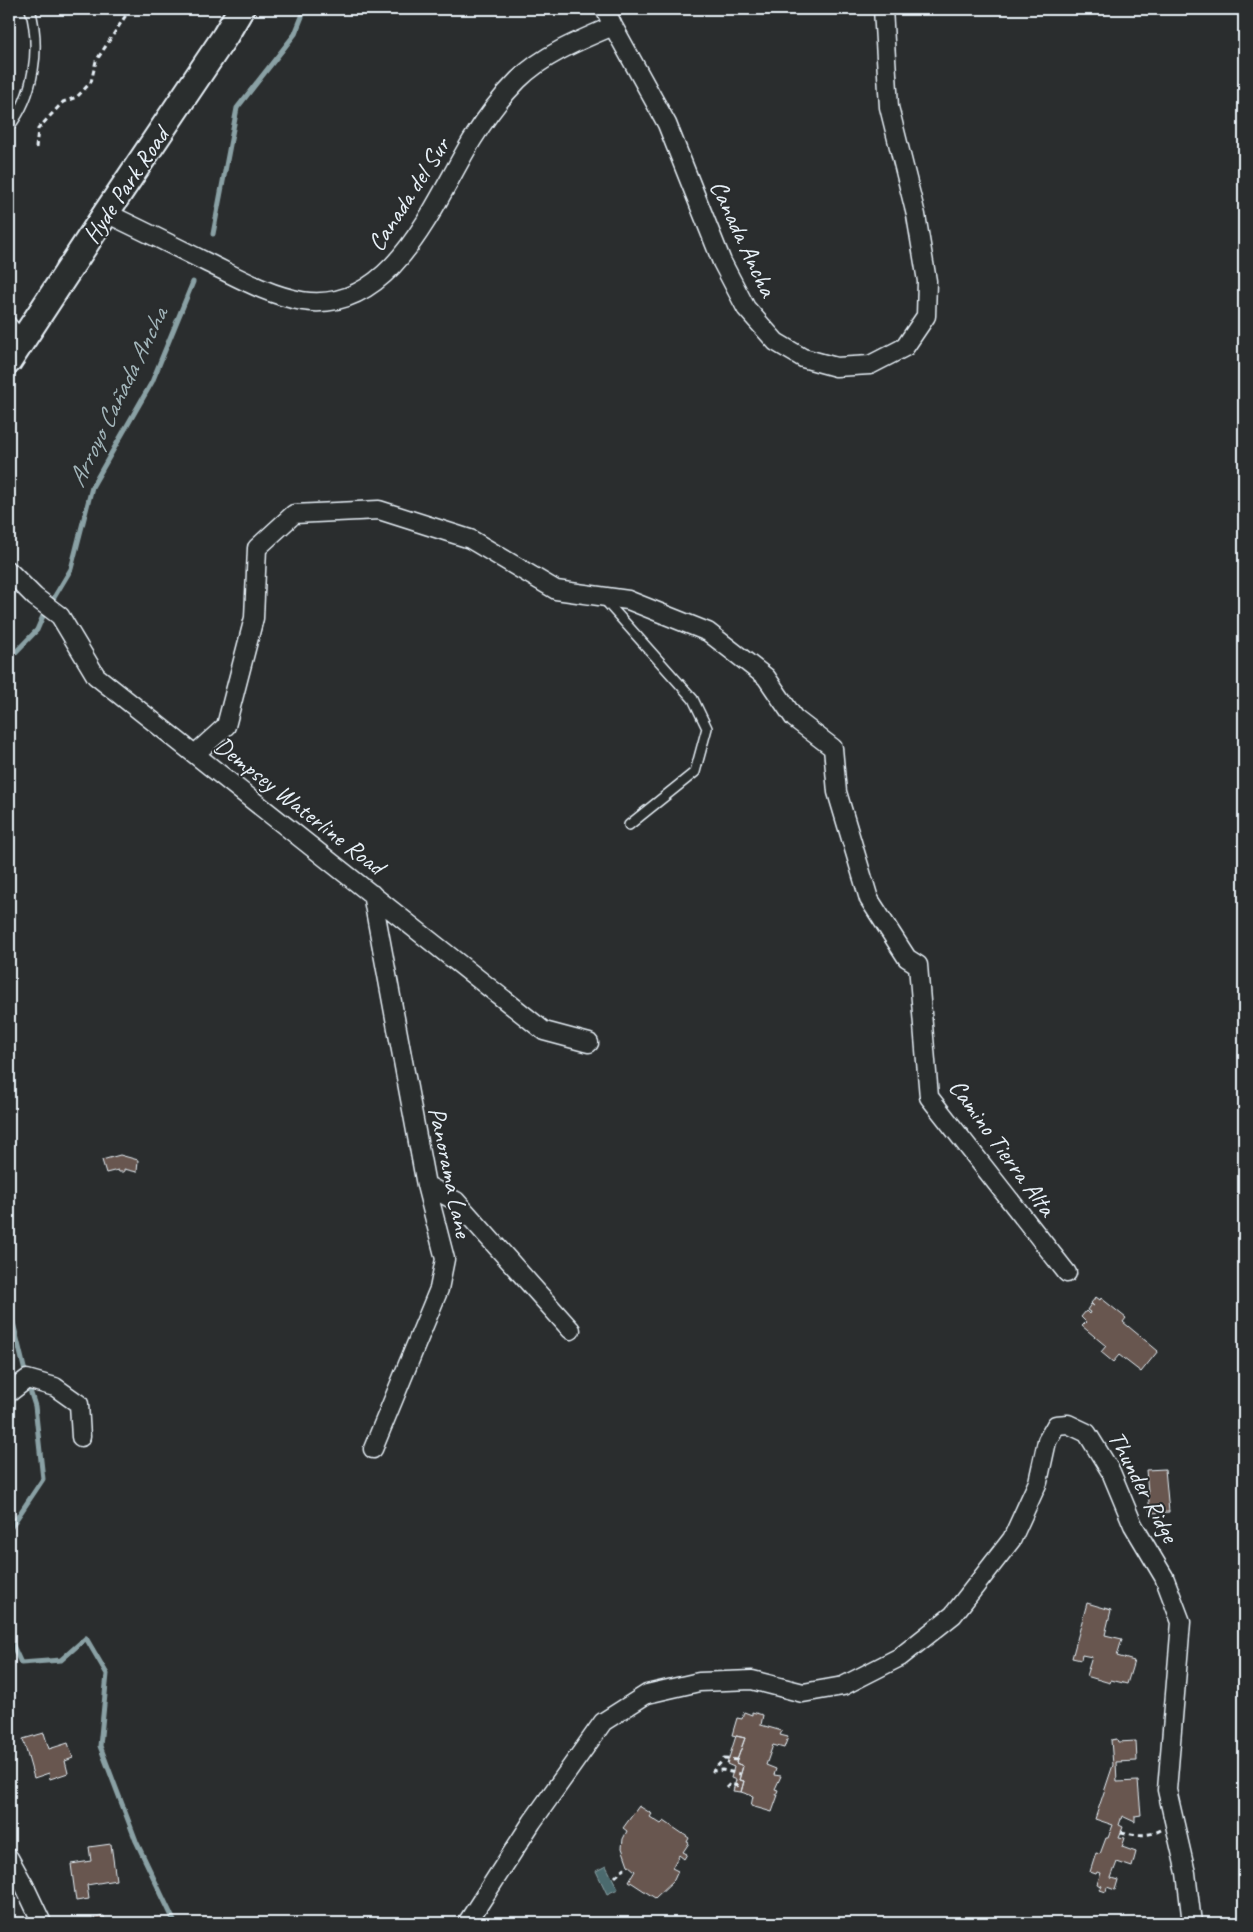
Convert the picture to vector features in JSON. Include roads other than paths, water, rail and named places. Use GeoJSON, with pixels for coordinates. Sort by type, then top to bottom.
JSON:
{"type":"FeatureCollection","features":[{"type":"Feature","properties":{"kind":"main road","name":"Hyde Park Road"},"geometry":{"type":"LineString","coordinates":[[9,361],[16,329],[106,213],[225,36],[241,9]]}},
{"type":"Feature","properties":{"kind":"street","name":"Canada Ancha"},"geometry":{"type":"LineString","coordinates":[[605,9],[667,124],[722,262],[746,308],[776,342],[803,358],[836,367],[870,365],[905,347],[926,316],[927,280],[916,215],[890,107],[883,9]]}},
{"type":"Feature","properties":{"kind":"street","name":"Canada del Sur"},"geometry":{"type":"LineString","coordinates":[[106,213],[273,294],[313,302],[342,299],[359,292],[376,281],[400,258],[433,209],[472,141],[502,98],[518,80],[550,56],[613,26]]}},
{"type":"Feature","properties":{"kind":"street","name":"Camino Tierra Alta"},"geometry":{"type":"LineString","coordinates":[[194,754],[226,726],[254,618],[257,548],[294,514],[380,510],[470,539],[556,590],[628,600],[708,632],[766,677],[794,718],[833,748],[837,792],[869,899],[906,958],[918,965],[929,1097],[1067,1273]]}},
{"type":"Feature","properties":{"kind":"street","name":"Dempsey Waterline Road"},"geometry":{"type":"LineString","coordinates":[[9,571],[34,597],[60,616],[96,676],[544,1031],[589,1043]]}},
{"type":"Feature","properties":{"kind":"street","name":"Panorama Lane"},"geometry":{"type":"LineString","coordinates":[[372,894],[426,1185],[445,1259],[439,1289],[373,1449]]}},
{"type":"Feature","properties":{"kind":"street"},"geometry":{"type":"LineString","coordinates":[[426,1185],[456,1201],[571,1330]]}},
{"type":"Feature","properties":{"kind":"street"},"geometry":{"type":"LineString","coordinates":[[9,1393],[27,1379],[55,1388],[79,1404],[81,1438]]}},
{"type":"Feature","properties":{"kind":"street","name":"Thunder Ridge"},"geometry":{"type":"LineString","coordinates":[[467,1923],[532,1822],[603,1722],[648,1694],[699,1682],[752,1680],[803,1693],[843,1686],[900,1657],[953,1615],[1012,1539],[1038,1482],[1047,1441],[1056,1425],[1068,1424],[1087,1433],[1110,1472],[1134,1524],[1164,1577],[1181,1622],[1167,1790],[1186,1873],[1192,1923]]}},
{"type":"Feature","properties":{"kind":"street"},"geometry":{"type":"LineString","coordinates":[[9,1858],[24,1884],[42,1923]]}},
{"type":"Feature","properties":{"kind":"lane"},"geometry":{"type":"LineString","coordinates":[[9,127],[16,118],[31,82],[34,24],[30,9]]}},
{"type":"Feature","properties":{"kind":"lane"},"geometry":{"type":"LineString","coordinates":[[602,596],[693,698],[707,728],[695,772],[629,825]]}},
{"type":"Feature","properties":{"kind":"water"},"geometry":{"type":"Polygon","coordinates":[[[606,1866],[618,1889],[607,1894],[596,1871],[606,1866]]]}},
{"type":"Feature","properties":{"kind":"waterway","name":"Arroyo Cañada Ancha"},"geometry":{"type":"LineString","coordinates":[[213,234],[237,108],[295,34],[305,9]]}},
{"type":"Feature","properties":{"kind":"waterway","name":"Arroyo Cañada Ancha"},"geometry":{"type":"LineString","coordinates":[[9,659],[37,630],[43,616],[71,569],[92,487],[152,382],[193,282]]}},
{"type":"Feature","properties":{"kind":"waterway","name":"Arroyo Cañada Ancha"},"geometry":{"type":"LineString","coordinates":[[9,1306],[26,1376]]}},
{"type":"Feature","properties":{"kind":"waterway","name":"Arroyo Cañada Ancha"},"geometry":{"type":"LineString","coordinates":[[9,1530],[43,1479],[35,1406],[28,1384]]}},
{"type":"Feature","properties":{"kind":"waterway","name":"Arroyo Cañada Ancha"},"geometry":{"type":"LineString","coordinates":[[9,1637],[21,1663],[61,1660],[86,1638],[107,1674],[100,1746],[136,1841],[175,1923]]}}]}
